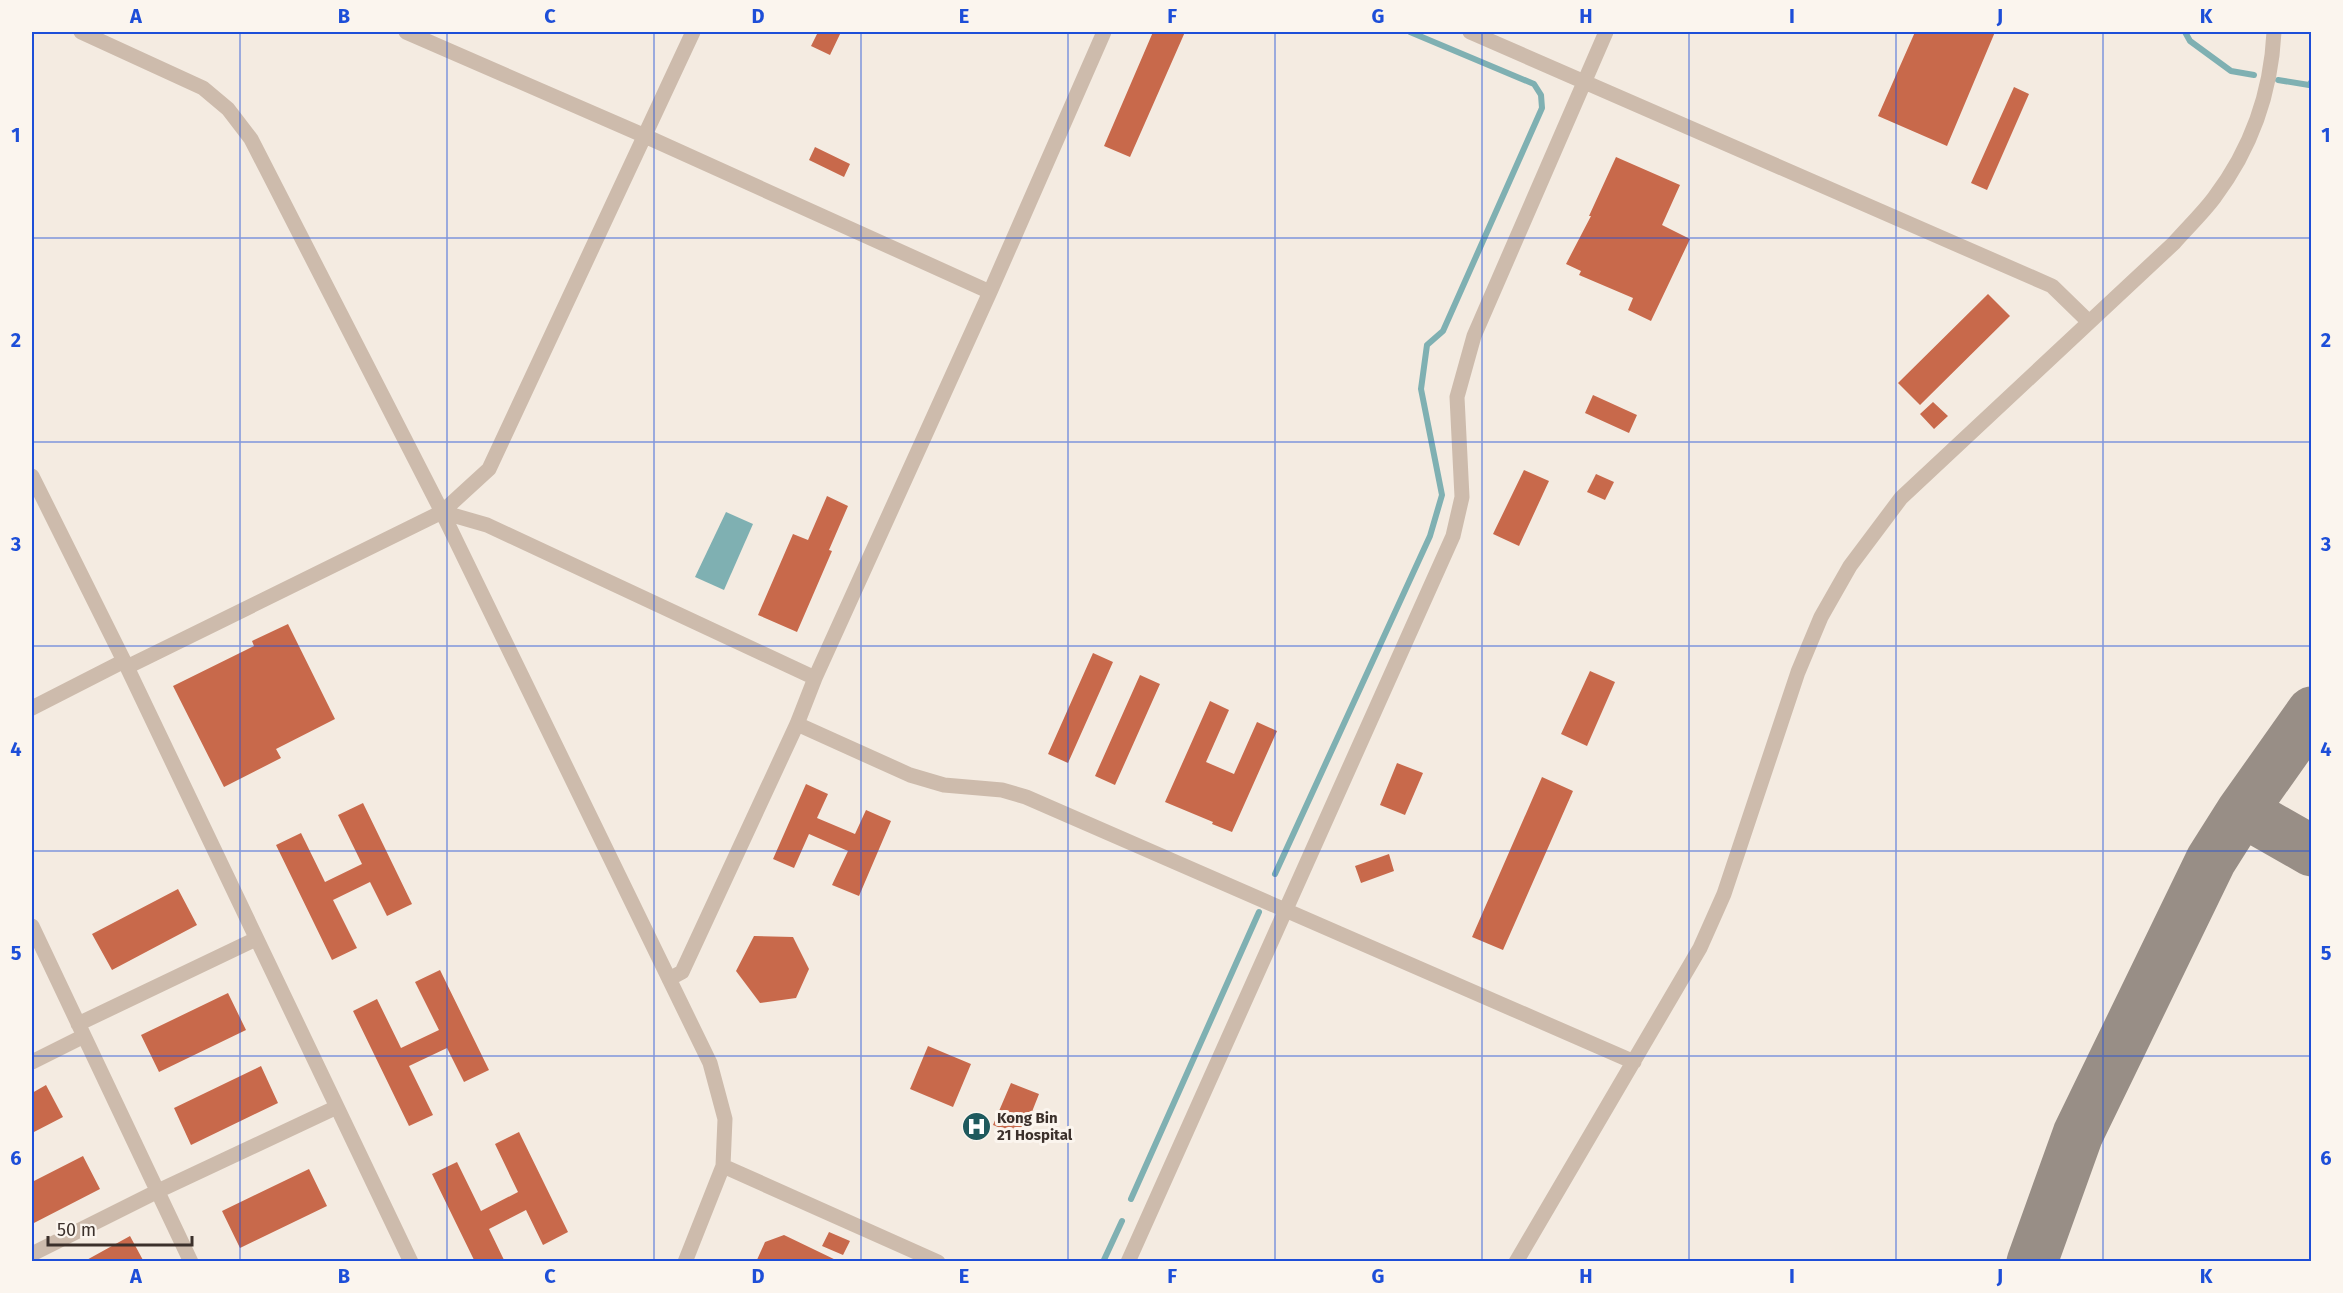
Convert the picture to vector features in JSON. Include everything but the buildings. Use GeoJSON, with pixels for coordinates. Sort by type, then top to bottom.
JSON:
{"type":"FeatureCollection","features":[{"type":"Feature","properties":{"kind":"lane"},"geometry":{"type":"LineString","coordinates":[[81,32],[203,88],[228,109],[245,131],[442,512],[710,1063],[724,1119],[723,1166],[685,1262]]}},
{"type":"Feature","properties":{"kind":"lane"},"geometry":{"type":"LineString","coordinates":[[406,32],[645,136],[990,292]]}},
{"type":"Feature","properties":{"kind":"lane"},"geometry":{"type":"LineString","coordinates":[[32,708],[442,512],[489,469],[693,32]]}},
{"type":"Feature","properties":{"kind":"lane"},"geometry":{"type":"LineString","coordinates":[[669,979],[682,972],[796,724],[1104,32]]}},
{"type":"Feature","properties":{"kind":"lane"},"geometry":{"type":"LineString","coordinates":[[1470,32],[2052,286],[2089,322]]}},
{"type":"Feature","properties":{"kind":"lane"},"geometry":{"type":"LineString","coordinates":[[1128,1262],[1453,536],[1462,497],[1457,397],[1463,371],[1474,336],[1606,32]]}},
{"type":"Feature","properties":{"kind":"lane"},"geometry":{"type":"LineString","coordinates":[[1516,1262],[1700,948],[1724,894],[1798,672],[1821,617],[1850,566],[1901,498],[2174,243],[2214,198],[2243,154],[2262,108],[2272,63],[2274,32]]}},
{"type":"Feature","properties":{"kind":"lane"},"geometry":{"type":"LineString","coordinates":[[32,476],[125,664],[411,1262]]}},
{"type":"Feature","properties":{"kind":"lane"},"geometry":{"type":"LineString","coordinates":[[442,512],[487,525],[815,678]]}},
{"type":"Feature","properties":{"kind":"lane"},"geometry":{"type":"LineString","coordinates":[[796,724],[910,775],[944,785],[1002,790],[1026,797],[1634,1062]]}},
{"type":"Feature","properties":{"kind":"lane"},"geometry":{"type":"LineString","coordinates":[[32,926],[191,1262]]}},
{"type":"Feature","properties":{"kind":"lane"},"geometry":{"type":"LineString","coordinates":[[32,1062],[81,1030],[256,939]]}},
{"type":"Feature","properties":{"kind":"lane"},"geometry":{"type":"LineString","coordinates":[[32,1254],[158,1191],[337,1107]]}},
{"type":"Feature","properties":{"kind":"lane"},"geometry":{"type":"LineString","coordinates":[[723,1166],[938,1262]]}},
{"type":"Feature","properties":{"kind":"water"},"geometry":{"type":"Polygon","coordinates":[[[726,512],[753,524],[724,590],[695,577],[726,512]]]}},
{"type":"Feature","properties":{"kind":"waterway"},"geometry":{"type":"LineString","coordinates":[[1275,874],[1430,536],[1442,495],[1421,389],[1427,345],[1443,331],[1542,108],[1541,95],[1534,84],[1410,32]]}},
{"type":"Feature","properties":{"kind":"waterway"},"geometry":{"type":"LineString","coordinates":[[2185,32],[2190,41],[2231,71],[2254,75]]}},
{"type":"Feature","properties":{"kind":"waterway"},"geometry":{"type":"LineString","coordinates":[[2278,80],[2309,85],[2312,81]]}},
{"type":"Feature","properties":{"kind":"waterway"},"geometry":{"type":"LineString","coordinates":[[1131,1199],[1259,912]]}},
{"type":"Feature","properties":{"kind":"waterway"},"geometry":{"type":"LineString","coordinates":[[1103,1262],[1122,1221]]}},
{"type":"Feature","properties":{"kind":"taxiway"},"geometry":{"type":"LineString","coordinates":[[2032,1262],[2078,1134],[2211,860],[2242,811],[2312,712]]}},
{"type":"Feature","properties":{"kind":"taxiway"},"geometry":{"type":"LineString","coordinates":[[2242,811],[2312,851]]}},
{"type":"Feature","properties":{"kind":"place","name":"Kong Bin 21 Hospital"},"geometry":{"type":"Point","coordinates":[976,1127]}}]}
